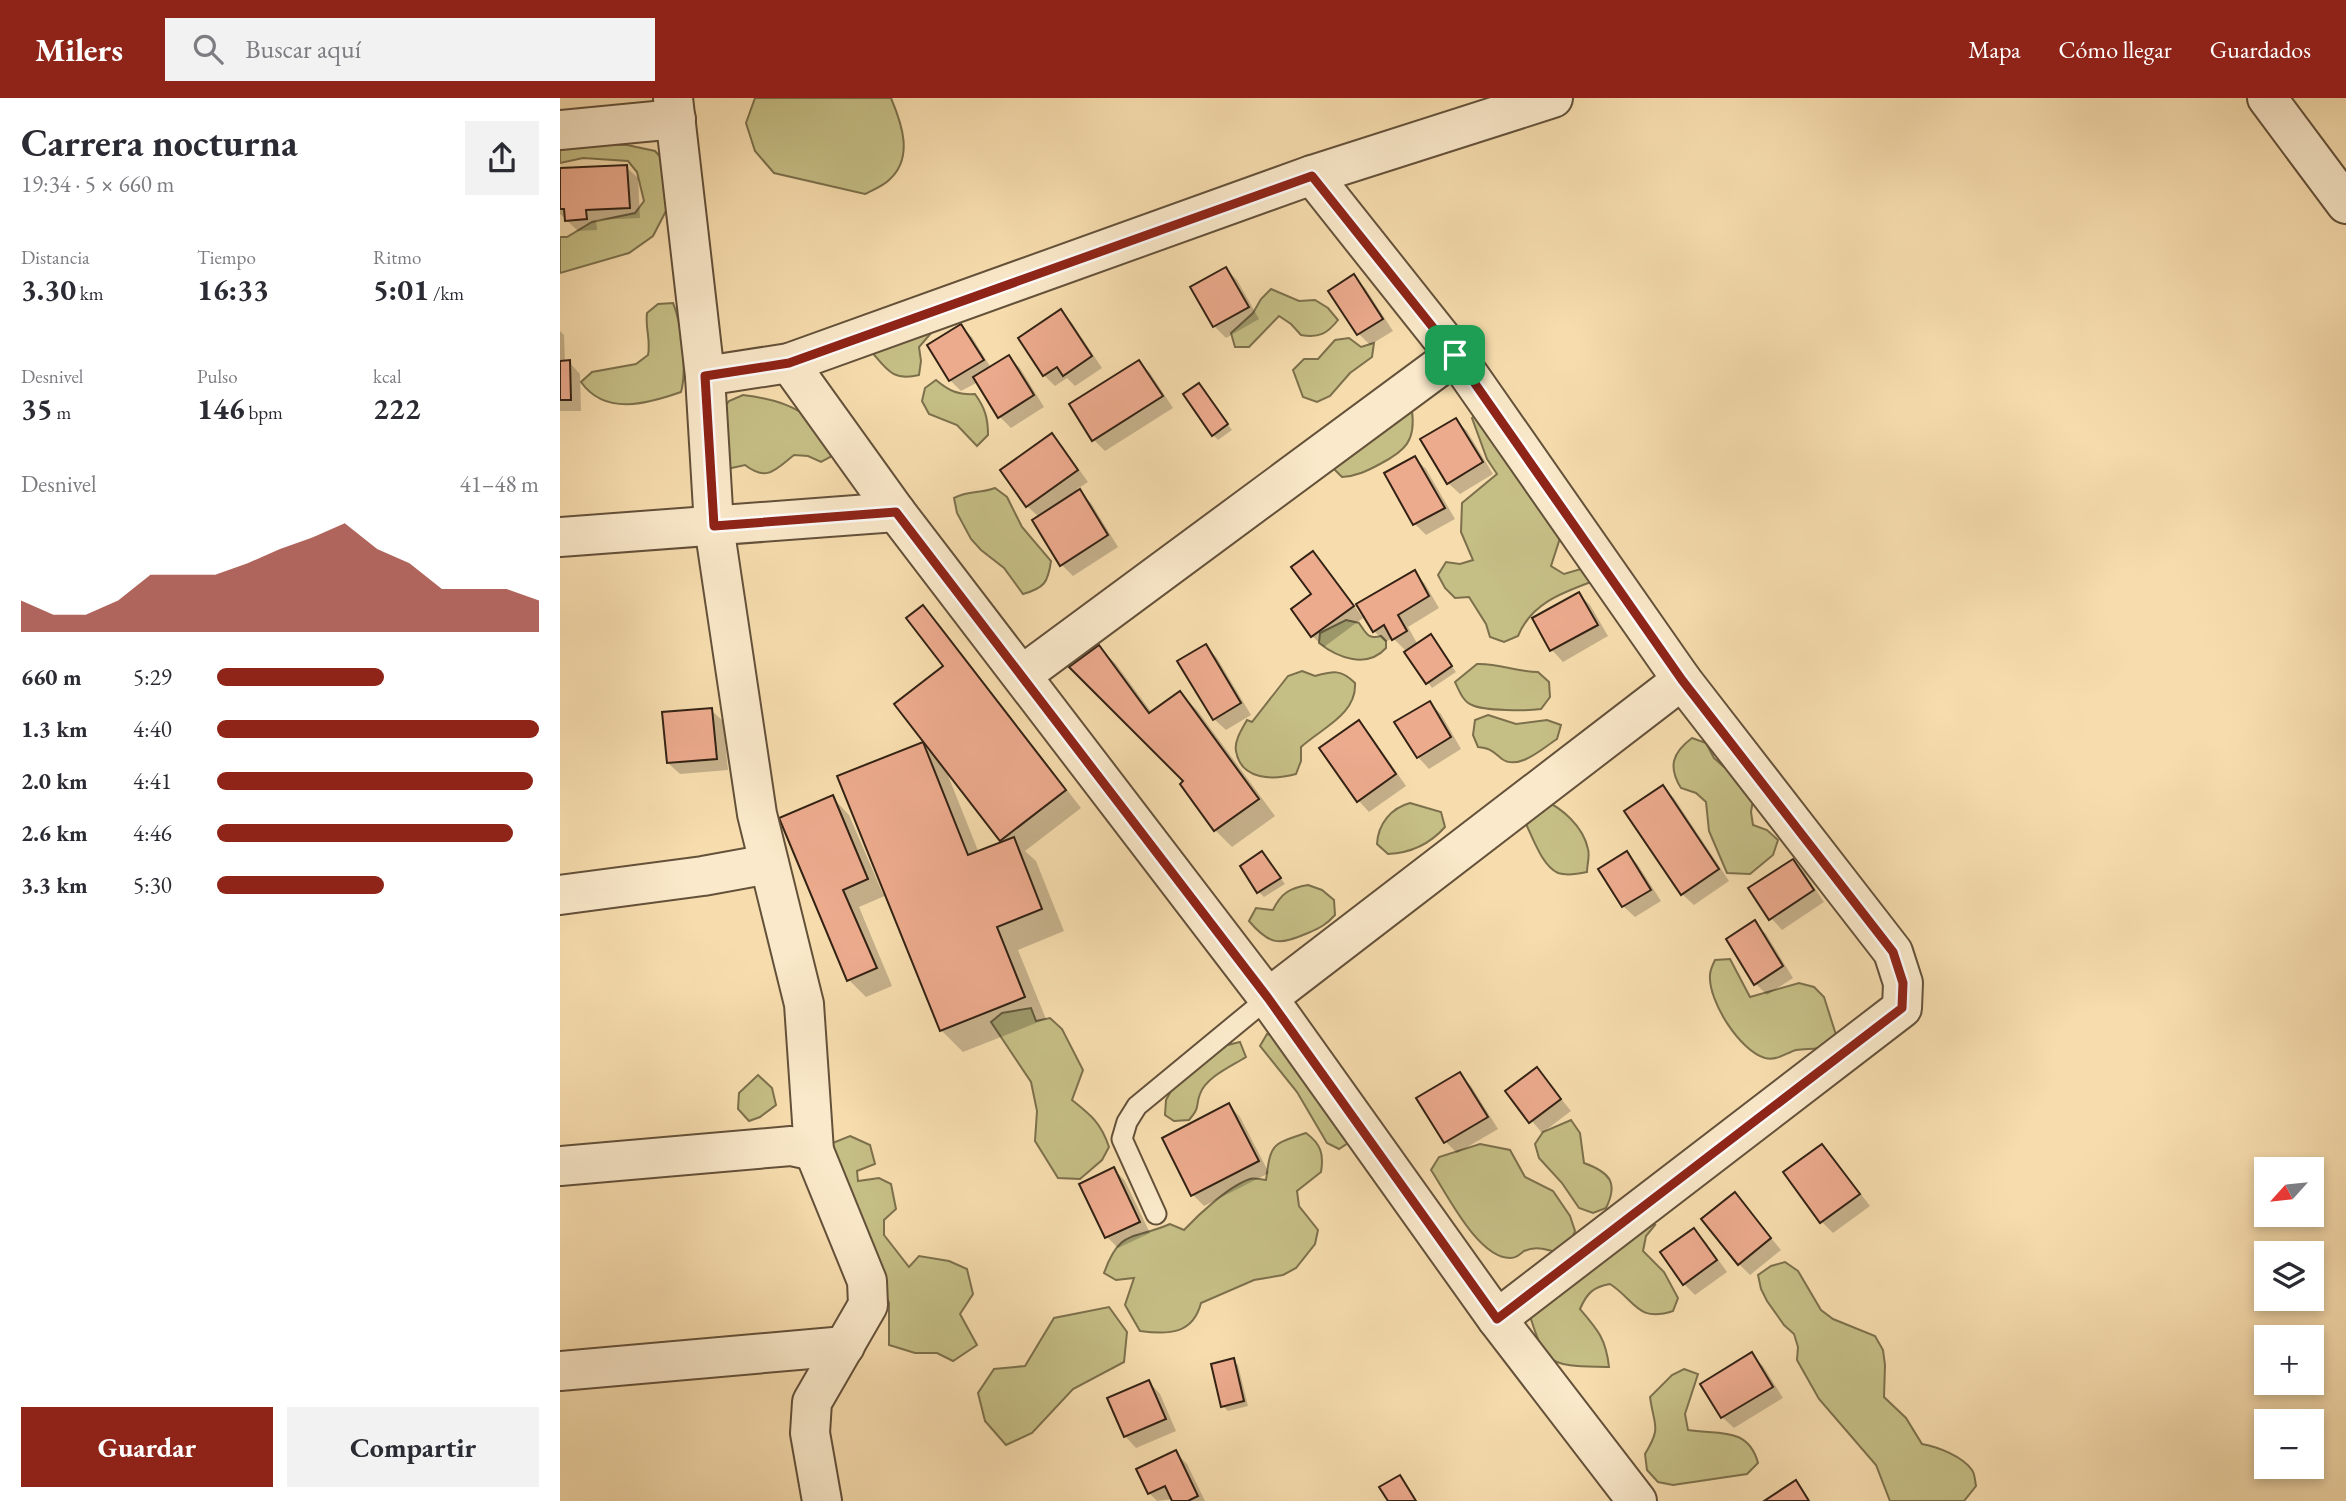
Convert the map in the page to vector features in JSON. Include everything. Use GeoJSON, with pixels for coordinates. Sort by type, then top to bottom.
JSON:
{"type":"FeatureCollection","features":[{"type":"Feature","properties":{"kind":"street"},"geometry":{"type":"LineString","coordinates":[[705,376],[789,363],[1312,176],[1553,98]]}},
{"type":"Feature","properties":{"kind":"street"},"geometry":{"type":"LineString","coordinates":[[2267,98],[2346,204]]}},
{"type":"Feature","properties":{"kind":"street"},"geometry":{"type":"LineString","coordinates":[[560,130],[675,109],[705,376],[714,526],[757,814],[804,1004],[814,1151],[867,1281],[868,1305],[812,1402],[810,1433],[822,1501]]}},
{"type":"Feature","properties":{"kind":"street"},"geometry":{"type":"LineString","coordinates":[[1312,176],[1455,355],[1682,680],[1893,952],[1903,983],[1902,1008],[1497,1319]]}},
{"type":"Feature","properties":{"kind":"street"},"geometry":{"type":"LineString","coordinates":[[1023,675],[1455,355]]}},
{"type":"Feature","properties":{"kind":"street"},"geometry":{"type":"LineString","coordinates":[[789,363],[896,512],[1268,998],[1497,1319],[1637,1501]]}},
{"type":"Feature","properties":{"kind":"street"},"geometry":{"type":"LineString","coordinates":[[560,537],[896,512]]}},
{"type":"Feature","properties":{"kind":"street"},"geometry":{"type":"LineString","coordinates":[[1268,998],[1682,680]]}},
{"type":"Feature","properties":{"kind":"street"},"geometry":{"type":"LineString","coordinates":[[560,895],[703,876],[769,864]]}},
{"type":"Feature","properties":{"kind":"street"},"geometry":{"type":"LineString","coordinates":[[560,1166],[792,1146],[814,1151]]}},
{"type":"Feature","properties":{"kind":"street"},"geometry":{"type":"LineString","coordinates":[[560,1371],[845,1346]]}},
{"type":"Feature","properties":{"kind":"lane"},"geometry":{"type":"LineString","coordinates":[[1156,1214],[1122,1139],[1127,1122],[1137,1106],[1268,998]]}},
{"type":"Feature","properties":{"kind":"shaded area"},"geometry":{"type":"Polygon","coordinates":[[[755,98],[891,98],[904,141],[904,151],[897,171],[881,186],[865,194],[774,173],[755,151],[746,123],[755,98]]]}},
{"type":"Feature","properties":{"kind":"shaded area"},"geometry":{"type":"Polygon","coordinates":[[[627,145],[655,151],[665,162],[667,209],[653,236],[629,253],[560,273],[560,237],[567,237],[592,222],[635,213],[644,201],[637,172],[628,161],[583,158],[560,163],[560,146],[627,145]]]}},
{"type":"Feature","properties":{"kind":"shaded area"},"geometry":{"type":"Polygon","coordinates":[[[1271,289],[1299,301],[1315,300],[1328,308],[1338,320],[1322,334],[1307,336],[1301,335],[1279,316],[1249,347],[1235,347],[1231,333],[1253,313],[1271,289]]]}},
{"type":"Feature","properties":{"kind":"shaded area"},"geometry":{"type":"Polygon","coordinates":[[[673,303],[683,347],[684,372],[681,392],[627,404],[602,400],[591,393],[581,382],[592,372],[636,364],[648,355],[647,313],[658,304],[673,303]]]}},
{"type":"Feature","properties":{"kind":"shaded area"},"geometry":{"type":"Polygon","coordinates":[[[938,325],[919,347],[919,375],[902,377],[890,372],[870,350],[938,325]]]}},
{"type":"Feature","properties":{"kind":"shaded area"},"geometry":{"type":"Polygon","coordinates":[[[1349,338],[1361,347],[1374,343],[1372,357],[1350,373],[1330,396],[1317,402],[1303,397],[1293,370],[1304,359],[1318,359],[1335,340],[1349,338]]]}},
{"type":"Feature","properties":{"kind":"shaded area"},"geometry":{"type":"Polygon","coordinates":[[[936,380],[954,391],[975,394],[985,413],[988,435],[977,446],[957,425],[929,414],[922,401],[925,388],[936,380]]]}},
{"type":"Feature","properties":{"kind":"shaded area"},"geometry":{"type":"Polygon","coordinates":[[[743,395],[787,405],[827,427],[834,455],[821,462],[808,456],[794,455],[776,469],[765,473],[759,473],[745,465],[727,469],[720,413],[729,401],[743,395]]]}},
{"type":"Feature","properties":{"kind":"shaded area"},"geometry":{"type":"Polygon","coordinates":[[[1398,408],[1412,411],[1412,430],[1407,444],[1375,467],[1342,477],[1332,467],[1398,408]]]}},
{"type":"Feature","properties":{"kind":"shaded area"},"geometry":{"type":"Polygon","coordinates":[[[1483,409],[1560,538],[1551,566],[1564,574],[1591,566],[1591,582],[1548,601],[1531,616],[1518,636],[1504,642],[1490,637],[1486,624],[1469,597],[1455,598],[1438,575],[1446,562],[1460,564],[1473,560],[1461,532],[1462,503],[1497,474],[1487,459],[1472,418],[1483,409]]]}},
{"type":"Feature","properties":{"kind":"shaded area"},"geometry":{"type":"Polygon","coordinates":[[[995,488],[1007,497],[1022,527],[1051,561],[1044,584],[1023,594],[1004,568],[971,539],[957,513],[954,498],[995,488]]]}},
{"type":"Feature","properties":{"kind":"shaded area"},"geometry":{"type":"Polygon","coordinates":[[[1346,620],[1359,623],[1370,636],[1381,636],[1386,641],[1386,648],[1361,660],[1344,657],[1319,643],[1320,633],[1346,620]]]}},
{"type":"Feature","properties":{"kind":"shaded area"},"geometry":{"type":"Polygon","coordinates":[[[1477,664],[1538,672],[1549,682],[1550,697],[1541,709],[1495,709],[1472,705],[1464,699],[1455,682],[1477,664]]]}},
{"type":"Feature","properties":{"kind":"shaded area"},"geometry":{"type":"Polygon","coordinates":[[[1302,671],[1315,676],[1332,672],[1345,675],[1355,683],[1350,703],[1337,720],[1301,747],[1301,761],[1296,774],[1269,777],[1251,773],[1239,761],[1236,751],[1241,731],[1247,720],[1252,722],[1288,676],[1302,671]]]}},
{"type":"Feature","properties":{"kind":"shaded area"},"geometry":{"type":"Polygon","coordinates":[[[1488,715],[1516,724],[1547,720],[1561,725],[1557,739],[1545,748],[1531,757],[1509,762],[1488,749],[1478,747],[1473,735],[1475,720],[1488,715]]]}},
{"type":"Feature","properties":{"kind":"shaded area"},"geometry":{"type":"Polygon","coordinates":[[[1692,738],[1706,743],[1714,758],[1724,767],[1740,768],[1754,794],[1751,812],[1753,825],[1767,830],[1778,840],[1773,855],[1750,874],[1727,873],[1709,831],[1706,802],[1696,793],[1681,788],[1674,773],[1676,755],[1692,738]]]}},
{"type":"Feature","properties":{"kind":"shaded area"},"geometry":{"type":"Polygon","coordinates":[[[1542,799],[1557,807],[1582,833],[1589,852],[1587,872],[1569,875],[1558,873],[1542,857],[1524,820],[1542,799]]]}},
{"type":"Feature","properties":{"kind":"shaded area"},"geometry":{"type":"Polygon","coordinates":[[[1410,803],[1441,812],[1445,827],[1433,839],[1419,847],[1388,854],[1377,844],[1380,830],[1391,813],[1410,803]]]}},
{"type":"Feature","properties":{"kind":"shaded area"},"geometry":{"type":"Polygon","coordinates":[[[1308,885],[1322,890],[1334,900],[1335,915],[1323,926],[1290,940],[1276,941],[1263,935],[1249,921],[1256,908],[1273,910],[1287,892],[1308,885]]]}},
{"type":"Feature","properties":{"kind":"shaded area"},"geometry":{"type":"Polygon","coordinates":[[[1730,959],[1750,997],[1799,983],[1814,987],[1824,997],[1837,1038],[1826,1046],[1796,1050],[1774,1058],[1765,1058],[1755,1053],[1727,1024],[1714,998],[1710,973],[1712,967],[1715,960],[1730,959]]]}},
{"type":"Feature","properties":{"kind":"shaded area"},"geometry":{"type":"Polygon","coordinates":[[[1031,1008],[1036,1021],[1050,1018],[1062,1029],[1083,1070],[1072,1100],[1095,1120],[1109,1147],[1102,1160],[1080,1179],[1058,1178],[1035,1141],[1037,1111],[1031,1082],[991,1022],[1002,1013],[1031,1008]]]}},
{"type":"Feature","properties":{"kind":"shaded area"},"geometry":{"type":"Polygon","coordinates":[[[1267,1034],[1282,1039],[1357,1137],[1339,1149],[1327,1143],[1297,1092],[1260,1046],[1267,1034]]]}},
{"type":"Feature","properties":{"kind":"shaded area"},"geometry":{"type":"Polygon","coordinates":[[[1240,1042],[1246,1057],[1208,1082],[1189,1120],[1174,1121],[1165,1115],[1166,1100],[1187,1062],[1211,1049],[1240,1042]]]}},
{"type":"Feature","properties":{"kind":"shaded area"},"geometry":{"type":"Polygon","coordinates":[[[758,1075],[772,1088],[776,1105],[760,1117],[749,1121],[738,1109],[739,1093],[758,1075]]]}},
{"type":"Feature","properties":{"kind":"shaded area"},"geometry":{"type":"Polygon","coordinates":[[[1571,1120],[1580,1133],[1584,1163],[1605,1174],[1611,1185],[1612,1191],[1606,1208],[1593,1213],[1579,1208],[1562,1183],[1539,1158],[1535,1144],[1543,1132],[1571,1120]]]}},
{"type":"Feature","properties":{"kind":"shaded area"},"geometry":{"type":"Polygon","coordinates":[[[1306,1133],[1320,1150],[1321,1172],[1297,1191],[1299,1206],[1318,1230],[1315,1244],[1296,1268],[1283,1275],[1254,1280],[1201,1303],[1186,1327],[1161,1333],[1140,1331],[1125,1305],[1134,1278],[1116,1280],[1104,1273],[1116,1249],[1130,1238],[1170,1224],[1184,1230],[1233,1188],[1252,1178],[1266,1180],[1269,1159],[1275,1147],[1306,1133]]]}},
{"type":"Feature","properties":{"kind":"shaded area"},"geometry":{"type":"Polygon","coordinates":[[[850,1136],[870,1145],[875,1164],[857,1171],[858,1181],[879,1178],[891,1184],[896,1209],[884,1220],[884,1235],[909,1267],[919,1256],[949,1261],[967,1269],[973,1294],[960,1314],[977,1345],[953,1361],[937,1353],[915,1353],[889,1345],[889,1303],[825,1146],[850,1136]]]}},
{"type":"Feature","properties":{"kind":"shaded area"},"geometry":{"type":"Polygon","coordinates":[[[1480,1144],[1510,1150],[1525,1177],[1553,1191],[1570,1216],[1575,1231],[1569,1246],[1556,1252],[1532,1249],[1510,1258],[1486,1248],[1475,1236],[1431,1170],[1439,1157],[1480,1144]]]}},
{"type":"Feature","properties":{"kind":"shaded area"},"geometry":{"type":"Polygon","coordinates":[[[1640,1219],[1655,1225],[1646,1236],[1643,1251],[1664,1272],[1678,1298],[1673,1311],[1661,1314],[1644,1312],[1610,1284],[1599,1287],[1588,1295],[1580,1309],[1600,1335],[1609,1367],[1577,1366],[1554,1361],[1542,1348],[1530,1316],[1640,1219]]]}},
{"type":"Feature","properties":{"kind":"shaded area"},"geometry":{"type":"Polygon","coordinates":[[[1785,1262],[1798,1271],[1821,1310],[1833,1319],[1875,1336],[1883,1350],[1884,1397],[1906,1418],[1922,1444],[1956,1456],[1973,1472],[1976,1486],[1964,1501],[1890,1501],[1876,1465],[1819,1399],[1797,1360],[1798,1347],[1794,1334],[1784,1325],[1761,1289],[1758,1275],[1771,1266],[1785,1262]]]}},
{"type":"Feature","properties":{"kind":"shaded area"},"geometry":{"type":"Polygon","coordinates":[[[1109,1307],[1127,1332],[1124,1362],[1073,1389],[1032,1433],[1006,1445],[985,1421],[978,1393],[994,1369],[1025,1366],[1054,1318],[1109,1307]]]}},
{"type":"Feature","properties":{"kind":"shaded area"},"geometry":{"type":"Polygon","coordinates":[[[1684,1369],[1698,1374],[1685,1414],[1688,1430],[1730,1434],[1747,1443],[1758,1463],[1747,1474],[1673,1485],[1658,1482],[1647,1470],[1645,1454],[1655,1432],[1650,1397],[1672,1375],[1684,1369]]]}},
{"type":"Feature","properties":{"kind":"building"},"geometry":{"type":"Polygon","coordinates":[[[627,165],[630,208],[586,210],[587,219],[565,221],[564,209],[560,209],[560,168],[627,165]]]}},
{"type":"Feature","properties":{"kind":"building"},"geometry":{"type":"Polygon","coordinates":[[[1226,267],[1249,307],[1213,327],[1190,287],[1226,267]]]}},
{"type":"Feature","properties":{"kind":"building"},"geometry":{"type":"Polygon","coordinates":[[[1354,274],[1383,319],[1357,335],[1328,291],[1354,274]]]}},
{"type":"Feature","properties":{"kind":"building"},"geometry":{"type":"Polygon","coordinates":[[[1061,309],[1092,356],[1063,376],[1057,367],[1043,376],[1018,338],[1061,309]]]}},
{"type":"Feature","properties":{"kind":"building"},"geometry":{"type":"Polygon","coordinates":[[[961,324],[984,360],[949,381],[927,345],[961,324]]]}},
{"type":"Feature","properties":{"kind":"building"},"geometry":{"type":"Polygon","coordinates":[[[1009,355],[1034,395],[998,418],[973,377],[1009,355]]]}},
{"type":"Feature","properties":{"kind":"building"},"geometry":{"type":"Polygon","coordinates":[[[570,360],[571,400],[560,400],[560,361],[570,360]]]}},
{"type":"Feature","properties":{"kind":"building"},"geometry":{"type":"Polygon","coordinates":[[[1139,360],[1163,396],[1092,441],[1069,404],[1139,360]]]}},
{"type":"Feature","properties":{"kind":"building"},"geometry":{"type":"Polygon","coordinates":[[[1199,383],[1228,424],[1212,436],[1183,394],[1199,383]]]}},
{"type":"Feature","properties":{"kind":"building"},"geometry":{"type":"Polygon","coordinates":[[[1456,418],[1483,462],[1447,484],[1420,439],[1456,418]]]}},
{"type":"Feature","properties":{"kind":"building"},"geometry":{"type":"Polygon","coordinates":[[[1052,433],[1078,470],[1026,507],[1000,470],[1052,433]]]}},
{"type":"Feature","properties":{"kind":"building"},"geometry":{"type":"Polygon","coordinates":[[[1415,456],[1445,508],[1413,525],[1384,473],[1415,456]]]}},
{"type":"Feature","properties":{"kind":"building"},"geometry":{"type":"Polygon","coordinates":[[[1080,489],[1108,535],[1060,566],[1032,520],[1080,489]]]}},
{"type":"Feature","properties":{"kind":"building"},"geometry":{"type":"Polygon","coordinates":[[[1313,551],[1354,606],[1311,637],[1291,609],[1311,594],[1291,567],[1313,551]]]}},
{"type":"Feature","properties":{"kind":"building"},"geometry":{"type":"Polygon","coordinates":[[[1415,570],[1429,596],[1398,615],[1407,631],[1392,640],[1384,625],[1373,632],[1356,604],[1415,570]]]}},
{"type":"Feature","properties":{"kind":"building"},"geometry":{"type":"Polygon","coordinates":[[[1579,592],[1598,625],[1550,651],[1532,618],[1579,592]]]}},
{"type":"Feature","properties":{"kind":"building"},"geometry":{"type":"Polygon","coordinates":[[[923,605],[1066,790],[1000,841],[894,704],[943,666],[906,618],[923,605]]]}},
{"type":"Feature","properties":{"kind":"building"},"geometry":{"type":"Polygon","coordinates":[[[1431,634],[1452,666],[1426,684],[1404,652],[1431,634]]]}},
{"type":"Feature","properties":{"kind":"building"},"geometry":{"type":"Polygon","coordinates":[[[1206,644],[1241,703],[1213,720],[1177,661],[1206,644]]]}},
{"type":"Feature","properties":{"kind":"building"},"geometry":{"type":"Polygon","coordinates":[[[1099,645],[1149,713],[1180,691],[1259,799],[1214,831],[1180,784],[1183,781],[1069,667],[1099,645]]]}},
{"type":"Feature","properties":{"kind":"building"},"geometry":{"type":"Polygon","coordinates":[[[1430,701],[1451,737],[1417,758],[1394,722],[1430,701]]]}},
{"type":"Feature","properties":{"kind":"building"},"geometry":{"type":"Polygon","coordinates":[[[712,708],[717,759],[667,763],[662,712],[712,708]]]}},
{"type":"Feature","properties":{"kind":"building"},"geometry":{"type":"Polygon","coordinates":[[[1359,720],[1396,774],[1357,802],[1319,748],[1359,720]]]}},
{"type":"Feature","properties":{"kind":"building"},"geometry":{"type":"Polygon","coordinates":[[[923,742],[968,855],[1014,837],[1042,909],[997,927],[1025,997],[940,1031],[837,776],[923,742]]]}},
{"type":"Feature","properties":{"kind":"building"},"geometry":{"type":"Polygon","coordinates":[[[1663,785],[1719,869],[1681,895],[1624,811],[1663,785]]]}},
{"type":"Feature","properties":{"kind":"building"},"geometry":{"type":"Polygon","coordinates":[[[833,795],[868,879],[843,890],[877,968],[847,981],[779,818],[833,795]]]}},
{"type":"Feature","properties":{"kind":"building"},"geometry":{"type":"Polygon","coordinates":[[[1262,851],[1281,878],[1257,893],[1240,866],[1262,851]]]}},
{"type":"Feature","properties":{"kind":"building"},"geometry":{"type":"Polygon","coordinates":[[[1627,851],[1651,890],[1622,907],[1598,869],[1627,851]]]}},
{"type":"Feature","properties":{"kind":"building"},"geometry":{"type":"Polygon","coordinates":[[[1793,859],[1814,890],[1769,920],[1748,888],[1793,859]]]}},
{"type":"Feature","properties":{"kind":"building"},"geometry":{"type":"Polygon","coordinates":[[[1755,920],[1783,966],[1754,985],[1726,939],[1755,920]]]}},
{"type":"Feature","properties":{"kind":"building"},"geometry":{"type":"Polygon","coordinates":[[[1537,1067],[1561,1099],[1529,1123],[1505,1091],[1537,1067]]]}},
{"type":"Feature","properties":{"kind":"building"},"geometry":{"type":"Polygon","coordinates":[[[1460,1072],[1488,1117],[1444,1143],[1416,1098],[1460,1072]]]}},
{"type":"Feature","properties":{"kind":"building"},"geometry":{"type":"Polygon","coordinates":[[[1229,1103],[1259,1161],[1191,1196],[1162,1138],[1229,1103]]]}},
{"type":"Feature","properties":{"kind":"building"},"geometry":{"type":"Polygon","coordinates":[[[1822,1144],[1860,1194],[1820,1223],[1783,1172],[1822,1144]]]}},
{"type":"Feature","properties":{"kind":"building"},"geometry":{"type":"Polygon","coordinates":[[[1114,1167],[1140,1222],[1105,1238],[1079,1184],[1114,1167]]]}},
{"type":"Feature","properties":{"kind":"building"},"geometry":{"type":"Polygon","coordinates":[[[1735,1192],[1771,1238],[1738,1265],[1701,1219],[1735,1192]]]}},
{"type":"Feature","properties":{"kind":"building"},"geometry":{"type":"Polygon","coordinates":[[[1694,1228],[1717,1260],[1683,1285],[1660,1252],[1694,1228]]]}},
{"type":"Feature","properties":{"kind":"building"},"geometry":{"type":"Polygon","coordinates":[[[1752,1352],[1773,1387],[1721,1418],[1700,1384],[1752,1352]]]}},
{"type":"Feature","properties":{"kind":"building"},"geometry":{"type":"Polygon","coordinates":[[[1234,1358],[1244,1401],[1221,1407],[1211,1364],[1234,1358]]]}},
{"type":"Feature","properties":{"kind":"building"},"geometry":{"type":"Polygon","coordinates":[[[1149,1380],[1166,1419],[1124,1437],[1107,1398],[1149,1380]]]}},
{"type":"Feature","properties":{"kind":"building"},"geometry":{"type":"Polygon","coordinates":[[[1176,1450],[1198,1496],[1188,1501],[1172,1501],[1165,1486],[1148,1494],[1136,1469],[1176,1450]]]}},
{"type":"Feature","properties":{"kind":"building"},"geometry":{"type":"Polygon","coordinates":[[[1400,1475],[1416,1501],[1388,1501],[1379,1487],[1400,1475]]]}},
{"type":"Feature","properties":{"kind":"building"},"geometry":{"type":"Polygon","coordinates":[[[1796,1480],[1809,1501],[1764,1501],[1796,1480]]]}},
{"type":"Feature","properties":{"kind":"route"},"geometry":{"type":"LineString","coordinates":[[1312,176],[1455,355],[1682,680],[1893,952],[1903,983],[1902,1008],[1497,1319],[1268,998],[896,512],[714,526],[705,376],[789,363],[1312,176]]}}]}
